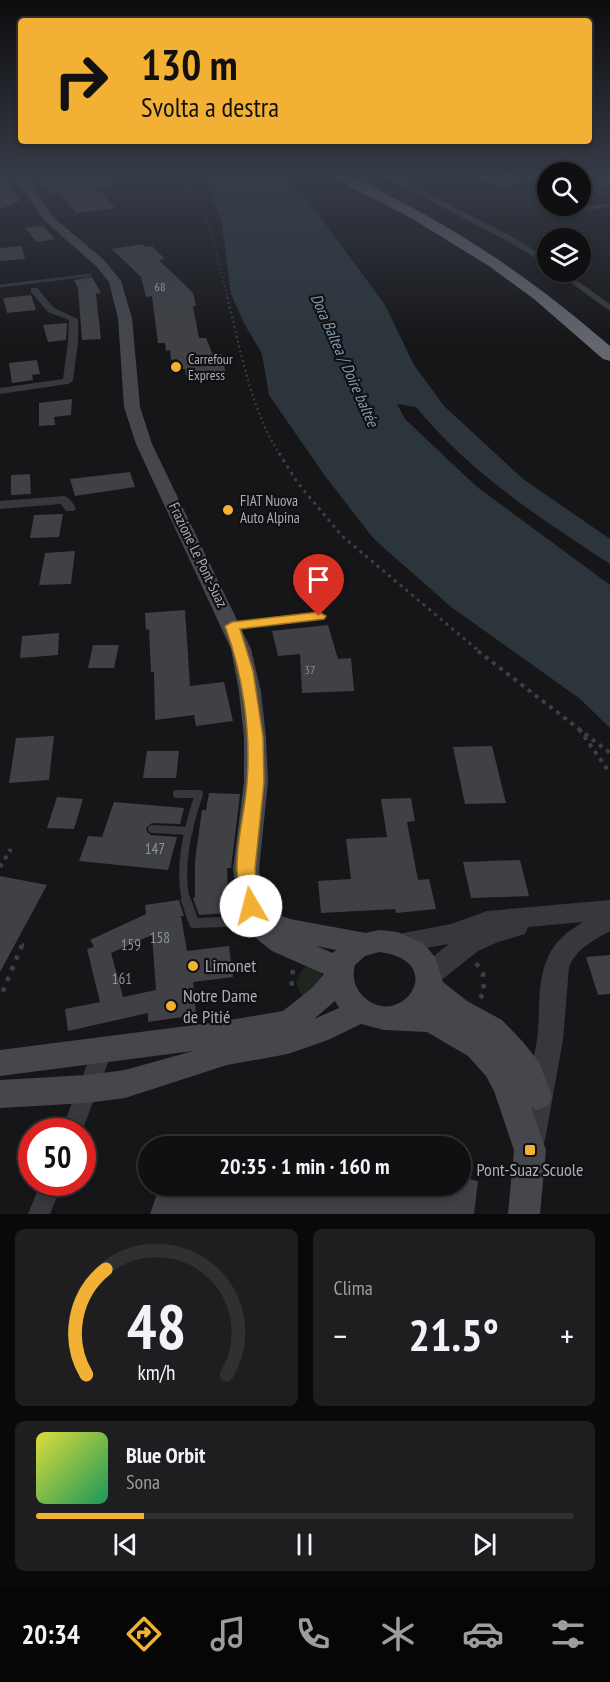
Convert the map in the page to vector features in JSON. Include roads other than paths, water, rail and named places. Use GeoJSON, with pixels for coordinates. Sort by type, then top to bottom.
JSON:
{"type":"FeatureCollection","features":[{"type":"Feature","properties":{"kind":"highway"},"geometry":{"type":"LineString","coordinates":[[444,231],[496,263],[551,305],[610,355]]}},
{"type":"Feature","properties":{"kind":"highway"},"geometry":{"type":"LineString","coordinates":[[459,231],[563,301],[610,341]]}},
{"type":"Feature","properties":{"kind":"main road","name":"Frazione Le Pont-Suaz"},"geometry":{"type":"LineString","coordinates":[[63,231],[100,263],[115,281],[125,318],[132,407],[144,444],[241,649],[255,737],[256,782],[246,869],[248,895],[258,917]]}},
{"type":"Feature","properties":{"kind":"main road"},"geometry":{"type":"LineString","coordinates":[[258,917],[289,930],[365,944]]}},
{"type":"Feature","properties":{"kind":"main road"},"geometry":{"type":"LineString","coordinates":[[258,917],[266,931],[281,943],[340,972]]}},
{"type":"Feature","properties":{"kind":"main road"},"geometry":{"type":"LineString","coordinates":[[0,1063],[102,1052],[290,1022],[316,1002],[340,972],[347,953],[375,941],[397,943],[418,954],[430,980],[467,1016],[492,1029],[513,1050],[529,1071],[537,1096]]}},
{"type":"Feature","properties":{"kind":"main road"},"geometry":{"type":"LineString","coordinates":[[340,972],[341,989],[348,1001],[360,1011],[376,1017],[426,1019],[476,1043],[493,1059],[508,1086],[530,1150],[524,1214]]}},
{"type":"Feature","properties":{"kind":"main road"},"geometry":{"type":"LineString","coordinates":[[392,1018],[413,1011],[427,996],[430,980]]}},
{"type":"Feature","properties":{"kind":"main road"},"geometry":{"type":"LineString","coordinates":[[0,1094],[87,1089],[125,1083],[163,1074],[226,1052],[288,1041],[318,1031],[360,1011]]}},
{"type":"Feature","properties":{"kind":"street"},"geometry":{"type":"LineString","coordinates":[[494,231],[537,256]]}},
{"type":"Feature","properties":{"kind":"street"},"geometry":{"type":"LineString","coordinates":[[574,282],[610,308]]}},
{"type":"Feature","properties":{"kind":"street"},"geometry":{"type":"LineString","coordinates":[[0,391],[68,381],[70,353],[75,331],[73,319],[51,310],[34,290]]}},
{"type":"Feature","properties":{"kind":"street"},"geometry":{"type":"LineString","coordinates":[[0,505],[64,500],[70,507]]}},
{"type":"Feature","properties":{"kind":"street"},"geometry":{"type":"LineString","coordinates":[[397,943],[452,934],[487,921],[610,910]]}},
{"type":"Feature","properties":{"kind":"street"},"geometry":{"type":"LineString","coordinates":[[430,980],[462,947],[489,934],[527,925],[610,919]]}},
{"type":"Feature","properties":{"kind":"street"},"geometry":{"type":"LineString","coordinates":[[530,1150],[537,1096],[550,1040],[555,983],[560,959],[569,945],[610,919]]}},
{"type":"Feature","properties":{"kind":"street"},"geometry":{"type":"LineString","coordinates":[[77,1118],[102,1052]]}},
{"type":"Feature","properties":{"kind":"street"},"geometry":{"type":"LineString","coordinates":[[39,1214],[46,1196]]}},
{"type":"Feature","properties":{"kind":"lane"},"geometry":{"type":"LineString","coordinates":[[232,626],[319,616]]}},
{"type":"Feature","properties":{"kind":"lane"},"geometry":{"type":"LineString","coordinates":[[177,794],[199,794],[189,831],[184,885],[187,912],[194,923],[206,924],[258,917]]}},
{"type":"Feature","properties":{"kind":"lane"},"geometry":{"type":"LineString","coordinates":[[152,830],[189,831]]}},
{"type":"Feature","properties":{"kind":"water","name":"Dora Baltea / Doire baltée"},"geometry":{"type":"Polygon","coordinates":[[[223,231],[330,231],[385,305],[414,365],[444,406],[523,479],[610,539],[610,564],[532,512],[482,473],[437,431],[416,407],[397,404],[405,419],[477,487],[610,585],[610,728],[579,698],[451,607],[374,539],[325,476],[269,395],[262,354],[231,294],[223,231]]]}},
{"type":"Feature","properties":{"kind":"waterway"},"geometry":{"type":"LineString","coordinates":[[0,286],[90,275]]}},
{"type":"Feature","properties":{"kind":"place","name":"Carrefour Express"},"geometry":{"type":"Point","coordinates":[176,367]}},
{"type":"Feature","properties":{"kind":"place","name":"FIAT Nuova Auto Alpina"},"geometry":{"type":"Point","coordinates":[228,510]}},
{"type":"Feature","properties":{"kind":"place","name":"Limonet"},"geometry":{"type":"Point","coordinates":[193,966]}},
{"type":"Feature","properties":{"kind":"place","name":"Notre Dame de Pitié"},"geometry":{"type":"Point","coordinates":[171,1006]}},
{"type":"Feature","properties":{"kind":"place","name":"Pont-Suaz Scuole"},"geometry":{"type":"Point","coordinates":[530,1150]}}]}
